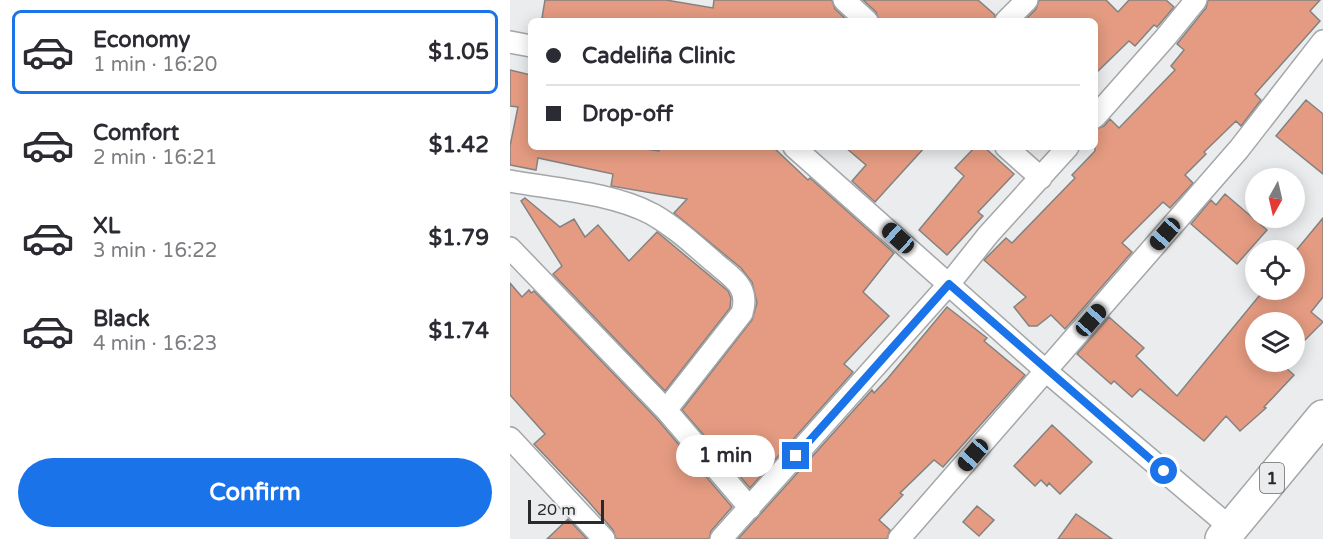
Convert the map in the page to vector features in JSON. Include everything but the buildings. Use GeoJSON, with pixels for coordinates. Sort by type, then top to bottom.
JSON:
{"type":"FeatureCollection","features":[{"type":"Feature","properties":{"kind":"main road","name":"1"},"geometry":{"type":"LineString","coordinates":[[1226,533],[1323,417]]}},
{"type":"Feature","properties":{"kind":"street"},"geometry":{"type":"LineString","coordinates":[[844,0],[864,18]]}},
{"type":"Feature","properties":{"kind":"street"},"geometry":{"type":"LineString","coordinates":[[1009,18],[1027,0]]}},
{"type":"Feature","properties":{"kind":"street"},"geometry":{"type":"LineString","coordinates":[[1098,114],[1196,0]]}},
{"type":"Feature","properties":{"kind":"street"},"geometry":{"type":"LineString","coordinates":[[899,539],[1239,149],[1323,41]]}},
{"type":"Feature","properties":{"kind":"street"},"geometry":{"type":"LineString","coordinates":[[510,42],[528,45]]}},
{"type":"Feature","properties":{"kind":"street"},"geometry":{"type":"LineString","coordinates":[[797,150],[1226,533]]}},
{"type":"Feature","properties":{"kind":"street"},"geometry":{"type":"LineString","coordinates":[[1010,150],[1041,177]]}},
{"type":"Feature","properties":{"kind":"street"},"geometry":{"type":"LineString","coordinates":[[722,539],[1065,150]]}},
{"type":"Feature","properties":{"kind":"street"},"geometry":{"type":"LineString","coordinates":[[510,181],[587,194],[626,204],[652,214],[676,230],[734,280],[744,292],[745,302],[742,313],[666,410]]}},
{"type":"Feature","properties":{"kind":"street"},"geometry":{"type":"LineString","coordinates":[[510,248],[666,410],[750,508]]}},
{"type":"Feature","properties":{"kind":"street"},"geometry":{"type":"LineString","coordinates":[[510,438],[604,539]]}},
{"type":"Feature","properties":{"kind":"route"},"geometry":{"type":"LineString","coordinates":[[796,456],[949,284],[1046,371],[1164,471]]}}]}
